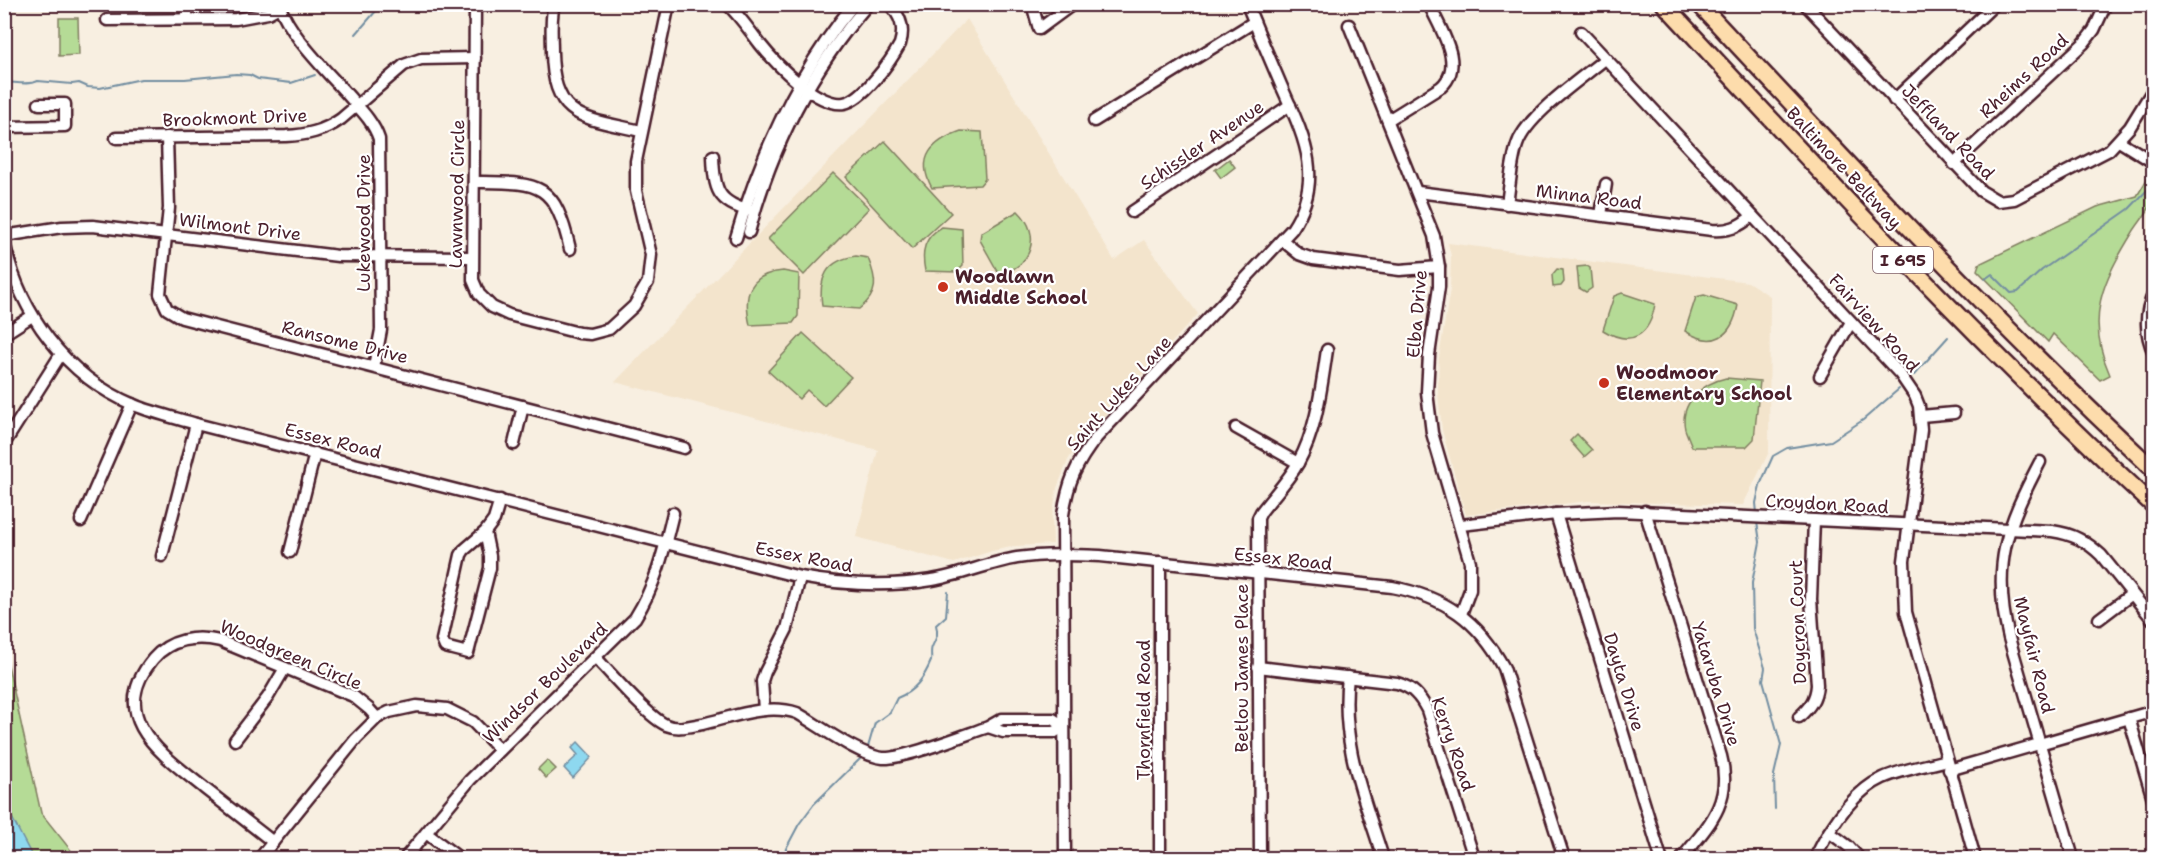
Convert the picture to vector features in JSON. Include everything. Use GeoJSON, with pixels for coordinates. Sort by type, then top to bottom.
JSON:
{"type":"FeatureCollection","features":[{"type":"Feature","properties":{"kind":"highway","name":"Baltimore Beltway"},"geometry":{"type":"LineString","coordinates":[[1664,4],[1904,261],[2042,400],[2154,506]]}},
{"type":"Feature","properties":{"kind":"highway","name":"Baltimore Beltway"},"geometry":{"type":"LineString","coordinates":[[1699,4],[1964,285],[2154,470]]}},
{"type":"Feature","properties":{"kind":"street"},"geometry":{"type":"LineString","coordinates":[[187,4],[187,19]]}},
{"type":"Feature","properties":{"kind":"street","name":"Lawnwood Circle"},"geometry":{"type":"LineString","coordinates":[[475,4],[472,272],[476,287],[484,301],[500,312],[590,334],[601,333],[617,324],[642,294],[651,270],[649,240],[636,191],[635,178],[641,131],[669,4]]}},
{"type":"Feature","properties":{"kind":"street"},"geometry":{"type":"LineString","coordinates":[[554,4],[552,15],[553,73],[561,98],[582,116],[641,131]]}},
{"type":"Feature","properties":{"kind":"street"},"geometry":{"type":"LineString","coordinates":[[727,4],[773,59],[803,86],[820,97],[836,103],[851,100],[864,92],[896,51],[903,36],[901,19],[889,4]]}},
{"type":"Feature","properties":{"kind":"street"},"geometry":{"type":"LineString","coordinates":[[736,238],[749,211],[773,133],[803,86],[832,33],[854,4]]}},
{"type":"Feature","properties":{"kind":"street"},"geometry":{"type":"LineString","coordinates":[[803,86],[868,4]]}},
{"type":"Feature","properties":{"kind":"street"},"geometry":{"type":"LineString","coordinates":[[1032,4],[1039,29],[1073,4]]}},
{"type":"Feature","properties":{"kind":"street","name":"Saint Lukes Lane"},"geometry":{"type":"LineString","coordinates":[[1065,858],[1062,515],[1066,491],[1077,464],[1088,449],[1282,240],[1299,218],[1305,205],[1310,172],[1304,138],[1247,4]]}},
{"type":"Feature","properties":{"kind":"street"},"geometry":{"type":"LineString","coordinates":[[1388,120],[1441,87],[1452,70],[1451,54],[1429,4]]}},
{"type":"Feature","properties":{"kind":"street","name":"Jeffland Road"},"geometry":{"type":"LineString","coordinates":[[1805,4],[1986,196],[1998,201],[2006,201],[2090,162],[2120,141]]}},
{"type":"Feature","properties":{"kind":"street"},"geometry":{"type":"LineString","coordinates":[[1894,100],[1995,4]]}},
{"type":"Feature","properties":{"kind":"street","name":"Rheims Road"},"geometry":{"type":"LineString","coordinates":[[1954,164],[2084,43],[2094,30],[2106,4]]}},
{"type":"Feature","properties":{"kind":"street"},"geometry":{"type":"LineString","coordinates":[[107,20],[245,18],[268,13],[279,6]]}},
{"type":"Feature","properties":{"kind":"street","name":"Lukewood Drive"},"geometry":{"type":"LineString","coordinates":[[279,6],[296,35],[371,121],[380,139],[381,330],[374,367]]}},
{"type":"Feature","properties":{"kind":"street"},"geometry":{"type":"LineString","coordinates":[[1095,121],[1254,22]]}},
{"type":"Feature","properties":{"kind":"street","name":"Elba Drive"},"geometry":{"type":"LineString","coordinates":[[1349,25],[1434,236],[1439,267],[1438,300],[1429,355],[1428,392],[1432,433],[1461,525],[1470,562],[1472,577],[1468,600],[1461,614]]}},
{"type":"Feature","properties":{"kind":"street","name":"Fairview Road"},"geometry":{"type":"LineString","coordinates":[[1581,32],[1909,386],[1919,406],[1921,429],[1908,525],[1904,581],[1906,612],[1975,858]]}},
{"type":"Feature","properties":{"kind":"street","name":"Brookmont Drive"},"geometry":{"type":"LineString","coordinates":[[116,138],[308,134],[331,126],[396,71],[412,62],[431,58],[476,58]]}},
{"type":"Feature","properties":{"kind":"street"},"geometry":{"type":"LineString","coordinates":[[1508,204],[1514,154],[1526,126],[1605,59]]}},
{"type":"Feature","properties":{"kind":"street"},"geometry":{"type":"LineString","coordinates":[[2153,162],[2120,141],[2154,88]]}},
{"type":"Feature","properties":{"kind":"street"},"geometry":{"type":"LineString","coordinates":[[4,128],[65,126],[65,104],[39,104]]}},
{"type":"Feature","properties":{"kind":"street","name":"Schissler Avenue"},"geometry":{"type":"LineString","coordinates":[[1132,212],[1290,105]]}},
{"type":"Feature","properties":{"kind":"street","name":"Ransome Drive"},"geometry":{"type":"LineString","coordinates":[[167,137],[169,208],[160,294],[163,302],[174,314],[182,318],[684,448]]}},
{"type":"Feature","properties":{"kind":"street"},"geometry":{"type":"LineString","coordinates":[[713,156],[713,172],[718,191],[727,202],[749,211]]}},
{"type":"Feature","properties":{"kind":"street"},"geometry":{"type":"LineString","coordinates":[[474,182],[522,182],[548,195],[560,211],[570,249]]}},
{"type":"Feature","properties":{"kind":"street"},"geometry":{"type":"LineString","coordinates":[[1601,215],[1606,184]]}},
{"type":"Feature","properties":{"kind":"street","name":"Minna Road"},"geometry":{"type":"LineString","coordinates":[[1418,192],[1722,230],[1737,227],[1752,216]]}},
{"type":"Feature","properties":{"kind":"street"},"geometry":{"type":"LineString","coordinates":[[749,211],[749,232]]}},
{"type":"Feature","properties":{"kind":"street","name":"Wilmont Drive"},"geometry":{"type":"LineString","coordinates":[[4,239],[78,226],[166,234],[338,256],[472,257]]}},
{"type":"Feature","properties":{"kind":"street","name":"Essex Road"},"geometry":{"type":"LineString","coordinates":[[4,239],[14,275],[32,316],[61,354],[102,387],[132,404],[196,424],[800,577],[855,584],[909,582],[953,575],[1018,558],[1062,555],[1160,562],[1258,573],[1411,591],[1431,597],[1461,614],[1486,639],[1504,668],[1564,858]]}},
{"type":"Feature","properties":{"kind":"street"},"geometry":{"type":"LineString","coordinates":[[1282,240],[1299,254],[1313,260],[1400,270],[1439,267]]}},
{"type":"Feature","properties":{"kind":"street"},"geometry":{"type":"LineString","coordinates":[[2154,293],[2148,309],[2147,321],[2147,333],[2154,353]]}},
{"type":"Feature","properties":{"kind":"street"},"geometry":{"type":"LineString","coordinates":[[4,334],[32,316]]}},
{"type":"Feature","properties":{"kind":"street"},"geometry":{"type":"LineString","coordinates":[[1820,376],[1851,322]]}},
{"type":"Feature","properties":{"kind":"street","name":"Betlou James Place"},"geometry":{"type":"LineString","coordinates":[[1260,858],[1258,518],[1298,463],[1315,422],[1327,350]]}},
{"type":"Feature","properties":{"kind":"street"},"geometry":{"type":"LineString","coordinates":[[4,444],[61,354]]}},
{"type":"Feature","properties":{"kind":"street"},"geometry":{"type":"LineString","coordinates":[[81,521],[132,404]]}},
{"type":"Feature","properties":{"kind":"street"},"geometry":{"type":"LineString","coordinates":[[514,444],[524,406]]}},
{"type":"Feature","properties":{"kind":"street"},"geometry":{"type":"LineString","coordinates":[[1921,416],[1954,413]]}},
{"type":"Feature","properties":{"kind":"street"},"geometry":{"type":"LineString","coordinates":[[162,556],[196,424]]}},
{"type":"Feature","properties":{"kind":"street"},"geometry":{"type":"LineString","coordinates":[[1236,428],[1298,463]]}},
{"type":"Feature","properties":{"kind":"street"},"geometry":{"type":"LineString","coordinates":[[290,552],[315,453]]}},
{"type":"Feature","properties":{"kind":"street","name":"Mayfair Road"},"geometry":{"type":"LineString","coordinates":[[2040,462],[2019,502],[2009,529],[2001,577],[2003,613],[2073,858]]}},
{"type":"Feature","properties":{"kind":"street"},"geometry":{"type":"LineString","coordinates":[[485,532],[490,568],[468,653],[445,647],[442,640],[462,552],[485,532],[494,520],[500,500]]}},
{"type":"Feature","properties":{"kind":"street","name":"Croydon Road"},"geometry":{"type":"LineString","coordinates":[[1461,525],[1556,514],[1645,511],[2052,531],[2081,539],[2101,555],[2154,621]]}},
{"type":"Feature","properties":{"kind":"street","name":"Yataruba Drive"},"geometry":{"type":"LineString","coordinates":[[1645,511],[1721,756],[1725,777],[1724,795],[1718,811],[1682,858]]}},
{"type":"Feature","properties":{"kind":"street","name":"Windsor Boulevard"},"geometry":{"type":"LineString","coordinates":[[405,858],[470,780],[635,618],[644,604],[658,571],[673,513]]}},
{"type":"Feature","properties":{"kind":"street","name":"Dayta Drive"},"geometry":{"type":"LineString","coordinates":[[1556,514],[1661,858]]}},
{"type":"Feature","properties":{"kind":"street","name":"Doycron Court"},"geometry":{"type":"LineString","coordinates":[[1799,717],[1812,704],[1817,685],[1811,599],[1814,520]]}},
{"type":"Feature","properties":{"kind":"street","name":"Thornfield Road"},"geometry":{"type":"LineString","coordinates":[[1160,562],[1160,858]]}},
{"type":"Feature","properties":{"kind":"street"},"geometry":{"type":"LineString","coordinates":[[764,710],[762,681],[787,629],[800,577]]}},
{"type":"Feature","properties":{"kind":"street"},"geometry":{"type":"LineString","coordinates":[[2099,619],[2132,594]]}},
{"type":"Feature","properties":{"kind":"street","name":"Woodgreen Circle"},"geometry":{"type":"LineString","coordinates":[[273,842],[155,748],[141,728],[136,700],[142,676],[157,655],[166,647],[189,639],[199,637],[220,641],[353,696],[376,718]]}},
{"type":"Feature","properties":{"kind":"street"},"geometry":{"type":"LineString","coordinates":[[596,658],[652,716],[666,725],[688,727],[764,710],[786,710],[797,713],[864,752],[882,758],[898,756],[988,727],[1003,732],[1055,732],[1064,726]]}},
{"type":"Feature","properties":{"kind":"street","name":"Kerry Road"},"geometry":{"type":"LineString","coordinates":[[1258,667],[1404,685],[1418,695],[1423,701],[1474,858]]}},
{"type":"Feature","properties":{"kind":"street"},"geometry":{"type":"LineString","coordinates":[[235,740],[268,697],[285,668]]}},
{"type":"Feature","properties":{"kind":"street"},"geometry":{"type":"LineString","coordinates":[[1348,677],[1345,712],[1349,746],[1383,858]]}},
{"type":"Feature","properties":{"kind":"street"},"geometry":{"type":"LineString","coordinates":[[260,858],[356,739],[376,718],[389,712],[417,706],[447,709],[473,722],[500,750]]}},
{"type":"Feature","properties":{"kind":"street"},"geometry":{"type":"LineString","coordinates":[[1815,858],[1829,832],[1851,803],[1872,784],[1892,775],[1948,765],[2040,743],[2154,711]]}},
{"type":"Feature","properties":{"kind":"street"},"geometry":{"type":"LineString","coordinates":[[2129,718],[2154,802]]}},
{"type":"Feature","properties":{"kind":"street"},"geometry":{"type":"LineString","coordinates":[[1829,832],[1848,846],[1858,858]]}},
{"type":"Feature","properties":{"kind":"street"},"geometry":{"type":"LineString","coordinates":[[426,833],[459,858]]}},
{"type":"Feature","properties":{"kind":"shaded area","name":"Woodlawn Middle School"},"geometry":{"type":"Polygon","coordinates":[[[967,19],[1114,260],[1144,240],[1198,314],[1079,443],[1068,460],[1057,488],[1052,517],[1053,544],[1016,546],[954,563],[856,537],[878,450],[615,382],[967,19]]]}},
{"type":"Feature","properties":{"kind":"shaded area","name":"Woodmoor Elementary School"},"geometry":{"type":"Polygon","coordinates":[[[1448,243],[1748,282],[1770,296],[1769,452],[1743,505],[1588,501],[1466,515],[1442,430],[1438,393],[1439,358],[1450,289],[1451,256],[1448,243]]]}},
{"type":"Feature","properties":{"kind":"green space"},"geometry":{"type":"Polygon","coordinates":[[[59,18],[78,18],[79,55],[59,56],[59,18]]]}},
{"type":"Feature","properties":{"kind":"green space"},"geometry":{"type":"Polygon","coordinates":[[[961,131],[982,132],[985,179],[980,185],[932,188],[927,177],[926,159],[935,145],[961,131]]]}},
{"type":"Feature","properties":{"kind":"green space"},"geometry":{"type":"Polygon","coordinates":[[[885,141],[951,213],[912,249],[846,177],[885,141]]]}},
{"type":"Feature","properties":{"kind":"green space"},"geometry":{"type":"Polygon","coordinates":[[[1229,159],[1235,167],[1221,178],[1215,170],[1229,159]]]}},
{"type":"Feature","properties":{"kind":"green space"},"geometry":{"type":"Polygon","coordinates":[[[2153,169],[2153,201],[2122,250],[2100,301],[2099,336],[2110,375],[2100,380],[2053,334],[2048,342],[1977,270],[1979,264],[2097,207],[2137,196],[2153,169]]]}},
{"type":"Feature","properties":{"kind":"green space"},"geometry":{"type":"Polygon","coordinates":[[[833,173],[869,208],[804,275],[768,239],[833,173]]]}},
{"type":"Feature","properties":{"kind":"green space"},"geometry":{"type":"Polygon","coordinates":[[[1018,211],[1026,220],[1030,230],[1030,249],[1026,258],[1019,265],[999,274],[980,240],[981,233],[1018,211]]]}},
{"type":"Feature","properties":{"kind":"green space"},"geometry":{"type":"Polygon","coordinates":[[[942,227],[962,229],[963,266],[957,272],[925,271],[923,257],[925,245],[931,235],[942,227]]]}},
{"type":"Feature","properties":{"kind":"green space"},"geometry":{"type":"Polygon","coordinates":[[[856,256],[868,258],[871,266],[874,286],[870,298],[859,309],[822,306],[821,287],[826,272],[837,262],[856,256]]]}},
{"type":"Feature","properties":{"kind":"green space"},"geometry":{"type":"Polygon","coordinates":[[[1577,267],[1590,268],[1592,288],[1586,292],[1579,288],[1577,267]]]}},
{"type":"Feature","properties":{"kind":"green space"},"geometry":{"type":"Polygon","coordinates":[[[1557,269],[1563,270],[1564,282],[1561,286],[1553,287],[1552,275],[1557,269]]]}},
{"type":"Feature","properties":{"kind":"green space"},"geometry":{"type":"Polygon","coordinates":[[[783,271],[799,274],[798,316],[793,323],[750,325],[747,304],[755,281],[762,276],[783,271]]]}},
{"type":"Feature","properties":{"kind":"green space"},"geometry":{"type":"Polygon","coordinates":[[[1622,293],[1655,304],[1649,324],[1644,331],[1631,338],[1623,338],[1603,330],[1614,296],[1622,293]]]}},
{"type":"Feature","properties":{"kind":"green space"},"geometry":{"type":"Polygon","coordinates":[[[1704,295],[1738,305],[1731,325],[1720,337],[1705,339],[1685,331],[1696,297],[1704,295]]]}},
{"type":"Feature","properties":{"kind":"green space"},"geometry":{"type":"Polygon","coordinates":[[[803,333],[851,377],[824,406],[807,390],[799,399],[768,371],[803,333]]]}},
{"type":"Feature","properties":{"kind":"green space"},"geometry":{"type":"Polygon","coordinates":[[[1726,378],[1760,381],[1754,439],[1746,447],[1692,447],[1684,420],[1689,403],[1701,389],[1726,378]]]}},
{"type":"Feature","properties":{"kind":"green space"},"geometry":{"type":"Polygon","coordinates":[[[1577,434],[1592,450],[1584,457],[1570,441],[1577,434]]]}},
{"type":"Feature","properties":{"kind":"green space"},"geometry":{"type":"Polygon","coordinates":[[[4,647],[41,813],[77,858],[5,858],[4,647]]]}},
{"type":"Feature","properties":{"kind":"green space"},"geometry":{"type":"Polygon","coordinates":[[[547,760],[556,769],[546,778],[538,769],[547,760]]]}},
{"type":"Feature","properties":{"kind":"water"},"geometry":{"type":"Polygon","coordinates":[[[578,742],[592,757],[573,778],[564,768],[578,755],[572,748],[578,742]]]}},
{"type":"Feature","properties":{"kind":"water"},"geometry":{"type":"Polygon","coordinates":[[[5,797],[7,808],[33,858],[9,858],[5,850],[5,797]]]}},
{"type":"Feature","properties":{"kind":"waterway"},"geometry":{"type":"LineString","coordinates":[[356,34],[382,4]]}},
{"type":"Feature","properties":{"kind":"waterway"},"geometry":{"type":"LineString","coordinates":[[4,82],[79,83],[88,87],[100,88],[141,79],[185,79],[236,74],[291,83],[315,75]]}},
{"type":"Feature","properties":{"kind":"waterway"},"geometry":{"type":"LineString","coordinates":[[1985,279],[1992,274],[2011,293],[2018,292],[2042,270],[2129,209],[2154,183]]}},
{"type":"Feature","properties":{"kind":"waterway"},"geometry":{"type":"LineString","coordinates":[[1914,375],[1948,337]]}},
{"type":"Feature","properties":{"kind":"waterway"},"geometry":{"type":"LineString","coordinates":[[1757,513],[1756,503],[1760,485],[1773,456],[1787,448],[1831,441],[1863,420],[1899,389]]}},
{"type":"Feature","properties":{"kind":"waterway"},"geometry":{"type":"LineString","coordinates":[[1757,522],[1760,542],[1752,583],[1753,629],[1765,668],[1763,680],[1781,745],[1774,775],[1775,809]]}},
{"type":"Feature","properties":{"kind":"waterway"},"geometry":{"type":"LineString","coordinates":[[868,747],[875,723],[890,712],[897,698],[909,692],[918,683],[928,667],[931,661],[931,649],[937,634],[936,625],[946,616],[948,592]]}},
{"type":"Feature","properties":{"kind":"waterway"},"geometry":{"type":"LineString","coordinates":[[781,858],[799,824],[814,804],[860,759]]}},
{"type":"Feature","properties":{"kind":"place","name":"Woodlawn Middle School"},"geometry":{"type":"Point","coordinates":[943,287]}},
{"type":"Feature","properties":{"kind":"place","name":"Woodmoor Elementary School"},"geometry":{"type":"Point","coordinates":[1604,383]}}]}
